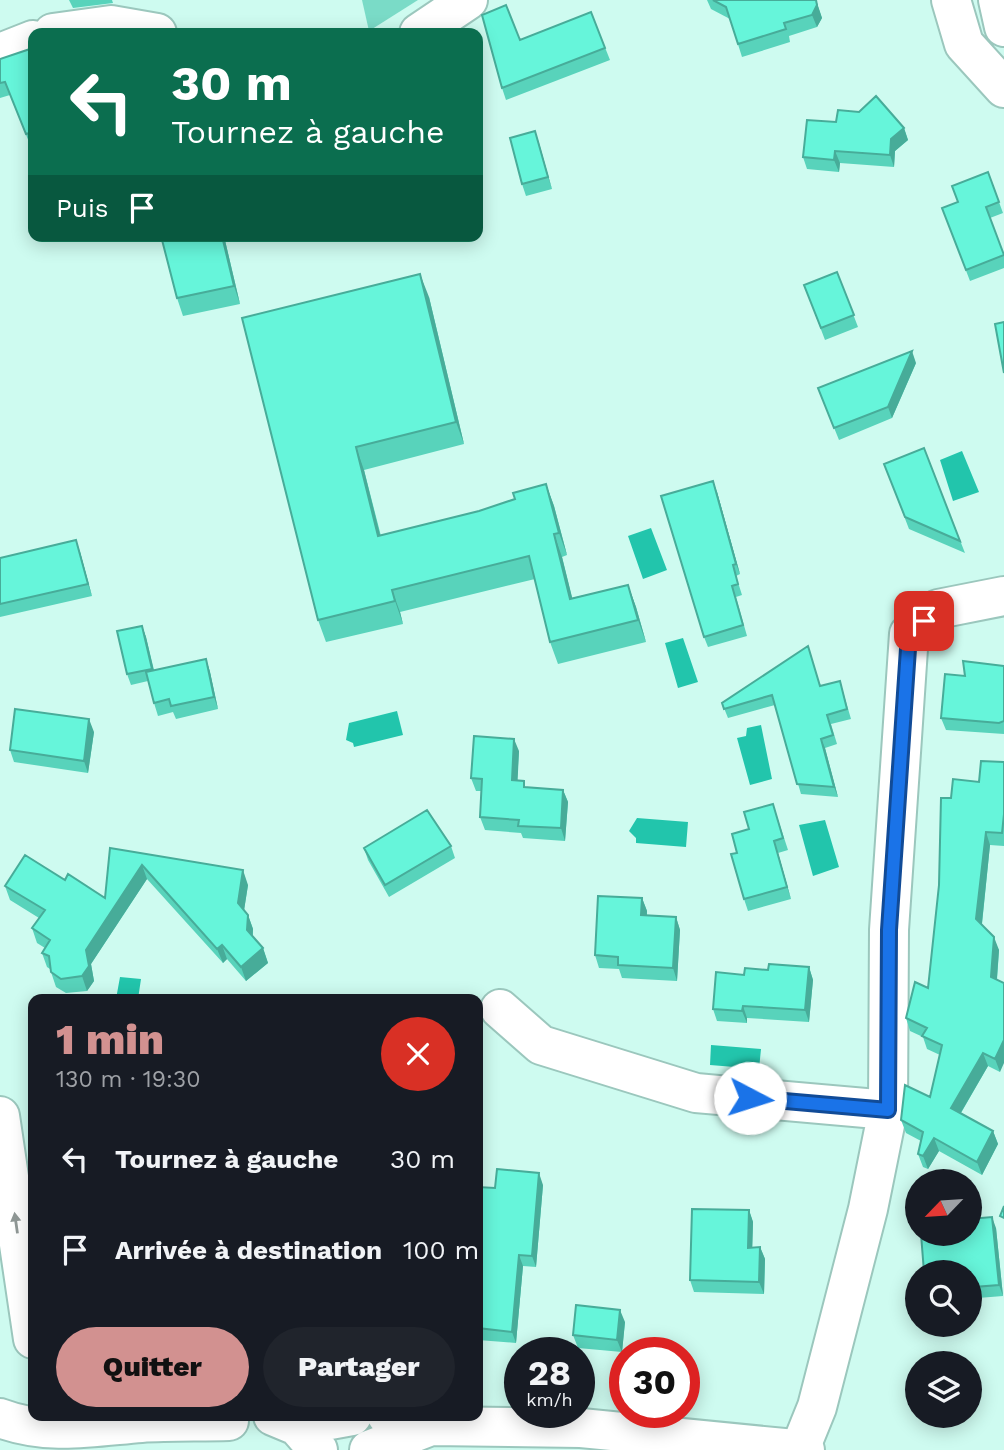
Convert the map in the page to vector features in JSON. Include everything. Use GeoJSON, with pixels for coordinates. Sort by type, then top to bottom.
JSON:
{"type":"FeatureCollection","features":[{"type":"Feature","properties":{"kind":"street"},"geometry":{"type":"LineString","coordinates":[[426,28],[468,0]]}},
{"type":"Feature","properties":{"kind":"street"},"geometry":{"type":"LineString","coordinates":[[951,0],[964,44],[1003,82]]}},
{"type":"Feature","properties":{"kind":"street"},"geometry":{"type":"LineString","coordinates":[[998,0],[1004,27]]}},
{"type":"Feature","properties":{"kind":"street"},"geometry":{"type":"LineString","coordinates":[[89,28],[111,25],[129,28]]}},
{"type":"Feature","properties":{"kind":"street"},"geometry":{"type":"LineString","coordinates":[[0,53],[28,42]]}},
{"type":"Feature","properties":{"kind":"street"},"geometry":{"type":"LineString","coordinates":[[800,1449],[817,1407],[851,1275],[888,1110],[889,930],[909,634],[938,609],[1004,597]]}},
{"type":"Feature","properties":{"kind":"street"},"geometry":{"type":"LineString","coordinates":[[500,1009],[541,1045],[696,1093],[888,1110]]}},
{"type":"Feature","properties":{"kind":"street"},"geometry":{"type":"LineString","coordinates":[[0,1116],[28,1305]]}},
{"type":"Feature","properties":{"kind":"street"},"geometry":{"type":"LineString","coordinates":[[0,1418],[54,1425],[180,1421]]}},
{"type":"Feature","properties":{"kind":"street"},"geometry":{"type":"LineString","coordinates":[[199,1450],[212,1432],[231,1421]]}},
{"type":"Feature","properties":{"kind":"street"},"geometry":{"type":"LineString","coordinates":[[296,1430],[332,1421]]}},
{"type":"Feature","properties":{"kind":"street"},"geometry":{"type":"LineString","coordinates":[[408,1421],[430,1426],[582,1427],[805,1450]]}},
{"type":"Feature","properties":{"kind":"street"},"geometry":{"type":"LineString","coordinates":[[54,1425],[127,1450]]}},
{"type":"Feature","properties":{"kind":"street"},"geometry":{"type":"LineString","coordinates":[[369,1450],[430,1426]]}},
{"type":"Feature","properties":{"kind":"shaded area"},"geometry":{"type":"Polygon","coordinates":[[[362,0],[418,0],[374,28],[368,28],[362,0]]]}},
{"type":"Feature","properties":{"kind":"shaded area"},"geometry":{"type":"Polygon","coordinates":[[[962,451],[979,492],[953,501],[940,460],[962,451]]]}},
{"type":"Feature","properties":{"kind":"shaded area"},"geometry":{"type":"Polygon","coordinates":[[[651,528],[667,570],[643,579],[628,536],[651,528]]]}},
{"type":"Feature","properties":{"kind":"shaded area"},"geometry":{"type":"Polygon","coordinates":[[[683,638],[698,682],[678,688],[665,643],[683,638]]]}},
{"type":"Feature","properties":{"kind":"shaded area"},"geometry":{"type":"Polygon","coordinates":[[[397,711],[403,735],[354,747],[353,743],[346,740],[349,723],[397,711]]]}},
{"type":"Feature","properties":{"kind":"shaded area"},"geometry":{"type":"Polygon","coordinates":[[[761,725],[772,779],[750,785],[737,738],[746,736],[747,728],[761,725]]]}},
{"type":"Feature","properties":{"kind":"shaded area"},"geometry":{"type":"Polygon","coordinates":[[[637,818],[688,822],[686,847],[636,843],[636,838],[629,831],[637,818]]]}},
{"type":"Feature","properties":{"kind":"shaded area"},"geometry":{"type":"Polygon","coordinates":[[[825,820],[839,867],[813,876],[799,825],[825,820]]]}},
{"type":"Feature","properties":{"kind":"shaded area"},"geometry":{"type":"Polygon","coordinates":[[[120,977],[141,979],[139,994],[117,994],[120,977]]]}},
{"type":"Feature","properties":{"kind":"shaded area"},"geometry":{"type":"Polygon","coordinates":[[[711,1045],[761,1049],[759,1069],[710,1065],[711,1045]]]}},
{"type":"Feature","properties":{"kind":"building"},"geometry":{"type":"Polygon","coordinates":[[[713,0],[816,0],[817,5],[812,15],[784,23],[786,29],[738,44],[726,7],[713,0]]]}},
{"type":"Feature","properties":{"kind":"building"},"geometry":{"type":"Polygon","coordinates":[[[506,5],[520,40],[591,12],[605,48],[502,88],[482,15],[506,5]]]}},
{"type":"Feature","properties":{"kind":"building"},"geometry":{"type":"Polygon","coordinates":[[[28,50],[28,133],[5,82],[0,83],[0,59],[28,50]]]}},
{"type":"Feature","properties":{"kind":"building"},"geometry":{"type":"Polygon","coordinates":[[[876,96],[904,128],[891,139],[890,155],[835,151],[834,160],[803,157],[807,120],[836,122],[838,110],[859,112],[876,96]]]}},
{"type":"Feature","properties":{"kind":"building"},"geometry":{"type":"Polygon","coordinates":[[[535,131],[548,177],[522,184],[510,138],[535,131]]]}},
{"type":"Feature","properties":{"kind":"building"},"geometry":{"type":"Polygon","coordinates":[[[988,172],[999,202],[986,207],[1004,255],[966,270],[942,208],[958,202],[952,186],[988,172]]]}},
{"type":"Feature","properties":{"kind":"building"},"geometry":{"type":"Polygon","coordinates":[[[163,242],[223,242],[234,286],[177,298],[163,242]]]}},
{"type":"Feature","properties":{"kind":"building"},"geometry":{"type":"Polygon","coordinates":[[[837,272],[854,315],[821,328],[804,285],[837,272]]]}},
{"type":"Feature","properties":{"kind":"building"},"geometry":{"type":"Polygon","coordinates":[[[420,274],[456,422],[356,447],[378,536],[479,511],[515,499],[513,493],[546,484],[559,533],[554,534],[570,599],[628,585],[638,620],[550,642],[529,556],[392,590],[395,601],[318,620],[242,318],[420,274]]]}},
{"type":"Feature","properties":{"kind":"building"},"geometry":{"type":"Polygon","coordinates":[[[1004,322],[1004,373],[995,324],[1004,322]]]}},
{"type":"Feature","properties":{"kind":"building"},"geometry":{"type":"Polygon","coordinates":[[[912,351],[888,407],[834,428],[818,388],[912,351]]]}},
{"type":"Feature","properties":{"kind":"building"},"geometry":{"type":"Polygon","coordinates":[[[924,448],[960,541],[905,517],[884,464],[924,448]]]}},
{"type":"Feature","properties":{"kind":"building"},"geometry":{"type":"Polygon","coordinates":[[[713,481],[736,564],[733,565],[738,584],[732,586],[743,625],[704,637],[661,496],[713,481]]]}},
{"type":"Feature","properties":{"kind":"building"},"geometry":{"type":"Polygon","coordinates":[[[76,540],[88,584],[0,604],[0,558],[76,540]]]}},
{"type":"Feature","properties":{"kind":"building"},"geometry":{"type":"Polygon","coordinates":[[[142,626],[152,669],[127,674],[117,631],[142,626]]]}},
{"type":"Feature","properties":{"kind":"building"},"geometry":{"type":"Polygon","coordinates":[[[808,646],[820,686],[840,681],[847,709],[827,715],[833,735],[821,739],[834,787],[797,784],[772,695],[724,709],[722,703],[808,646]]]}},
{"type":"Feature","properties":{"kind":"building"},"geometry":{"type":"Polygon","coordinates":[[[206,659],[214,697],[171,706],[169,699],[154,703],[146,672],[206,659]]]}},
{"type":"Feature","properties":{"kind":"building"},"geometry":{"type":"Polygon","coordinates":[[[963,661],[1004,666],[1004,721],[999,723],[941,718],[945,674],[965,676],[963,661]]]}},
{"type":"Feature","properties":{"kind":"building"},"geometry":{"type":"Polygon","coordinates":[[[15,709],[89,719],[84,761],[10,750],[15,709]]]}},
{"type":"Feature","properties":{"kind":"building"},"geometry":{"type":"Polygon","coordinates":[[[474,736],[514,739],[512,780],[524,781],[524,787],[563,790],[561,828],[518,826],[519,820],[480,817],[482,779],[471,778],[474,736]]]}},
{"type":"Feature","properties":{"kind":"building"},"geometry":{"type":"Polygon","coordinates":[[[981,761],[1004,762],[1002,833],[986,832],[976,919],[994,937],[991,977],[1004,983],[1004,1040],[995,1059],[983,1053],[951,1108],[993,1131],[977,1162],[934,1138],[923,1156],[918,1154],[923,1132],[901,1120],[905,1085],[930,1097],[942,1045],[922,1036],[927,1028],[906,1018],[915,982],[928,988],[939,885],[941,798],[951,798],[953,779],[979,782],[981,761]]]}},
{"type":"Feature","properties":{"kind":"building"},"geometry":{"type":"Polygon","coordinates":[[[773,804],[783,838],[774,841],[787,887],[744,899],[731,854],[737,853],[732,834],[749,829],[744,812],[773,804]]]}},
{"type":"Feature","properties":{"kind":"building"},"geometry":{"type":"Polygon","coordinates":[[[427,810],[451,846],[385,885],[364,848],[427,810]]]}},
{"type":"Feature","properties":{"kind":"building"},"geometry":{"type":"Polygon","coordinates":[[[110,848],[243,870],[238,903],[248,915],[247,930],[263,948],[241,967],[222,945],[217,949],[142,865],[86,950],[89,966],[82,976],[61,979],[51,972],[49,956],[42,953],[50,940],[32,928],[45,910],[5,886],[25,855],[65,880],[68,874],[105,898],[110,848]]]}},
{"type":"Feature","properties":{"kind":"building"},"geometry":{"type":"Polygon","coordinates":[[[598,896],[642,898],[641,915],[676,917],[673,968],[618,965],[618,957],[595,955],[598,896]]]}},
{"type":"Feature","properties":{"kind":"building"},"geometry":{"type":"Polygon","coordinates":[[[769,964],[809,967],[805,1010],[743,1006],[742,1011],[713,1009],[716,972],[744,975],[745,968],[768,970],[769,964]]]}},
{"type":"Feature","properties":{"kind":"building"},"geometry":{"type":"Polygon","coordinates":[[[497,1169],[539,1173],[532,1256],[519,1255],[512,1332],[483,1329],[483,1187],[495,1188],[497,1169]]]}},
{"type":"Feature","properties":{"kind":"building"},"geometry":{"type":"Polygon","coordinates":[[[692,1209],[749,1210],[748,1248],[760,1247],[759,1282],[690,1280],[692,1209]]]}},
{"type":"Feature","properties":{"kind":"building"},"geometry":{"type":"Polygon","coordinates":[[[992,1217],[999,1285],[982,1286],[982,1260],[923,1260],[922,1246],[982,1246],[982,1218],[992,1217]]]}},
{"type":"Feature","properties":{"kind":"building"},"geometry":{"type":"Polygon","coordinates":[[[576,1305],[620,1310],[617,1337],[609,1339],[573,1335],[576,1305]]]}},
{"type":"Feature","properties":{"kind":"route"},"geometry":{"type":"LineString","coordinates":[[750,1098],[888,1110],[889,930],[909,634],[924,621]]}}]}
